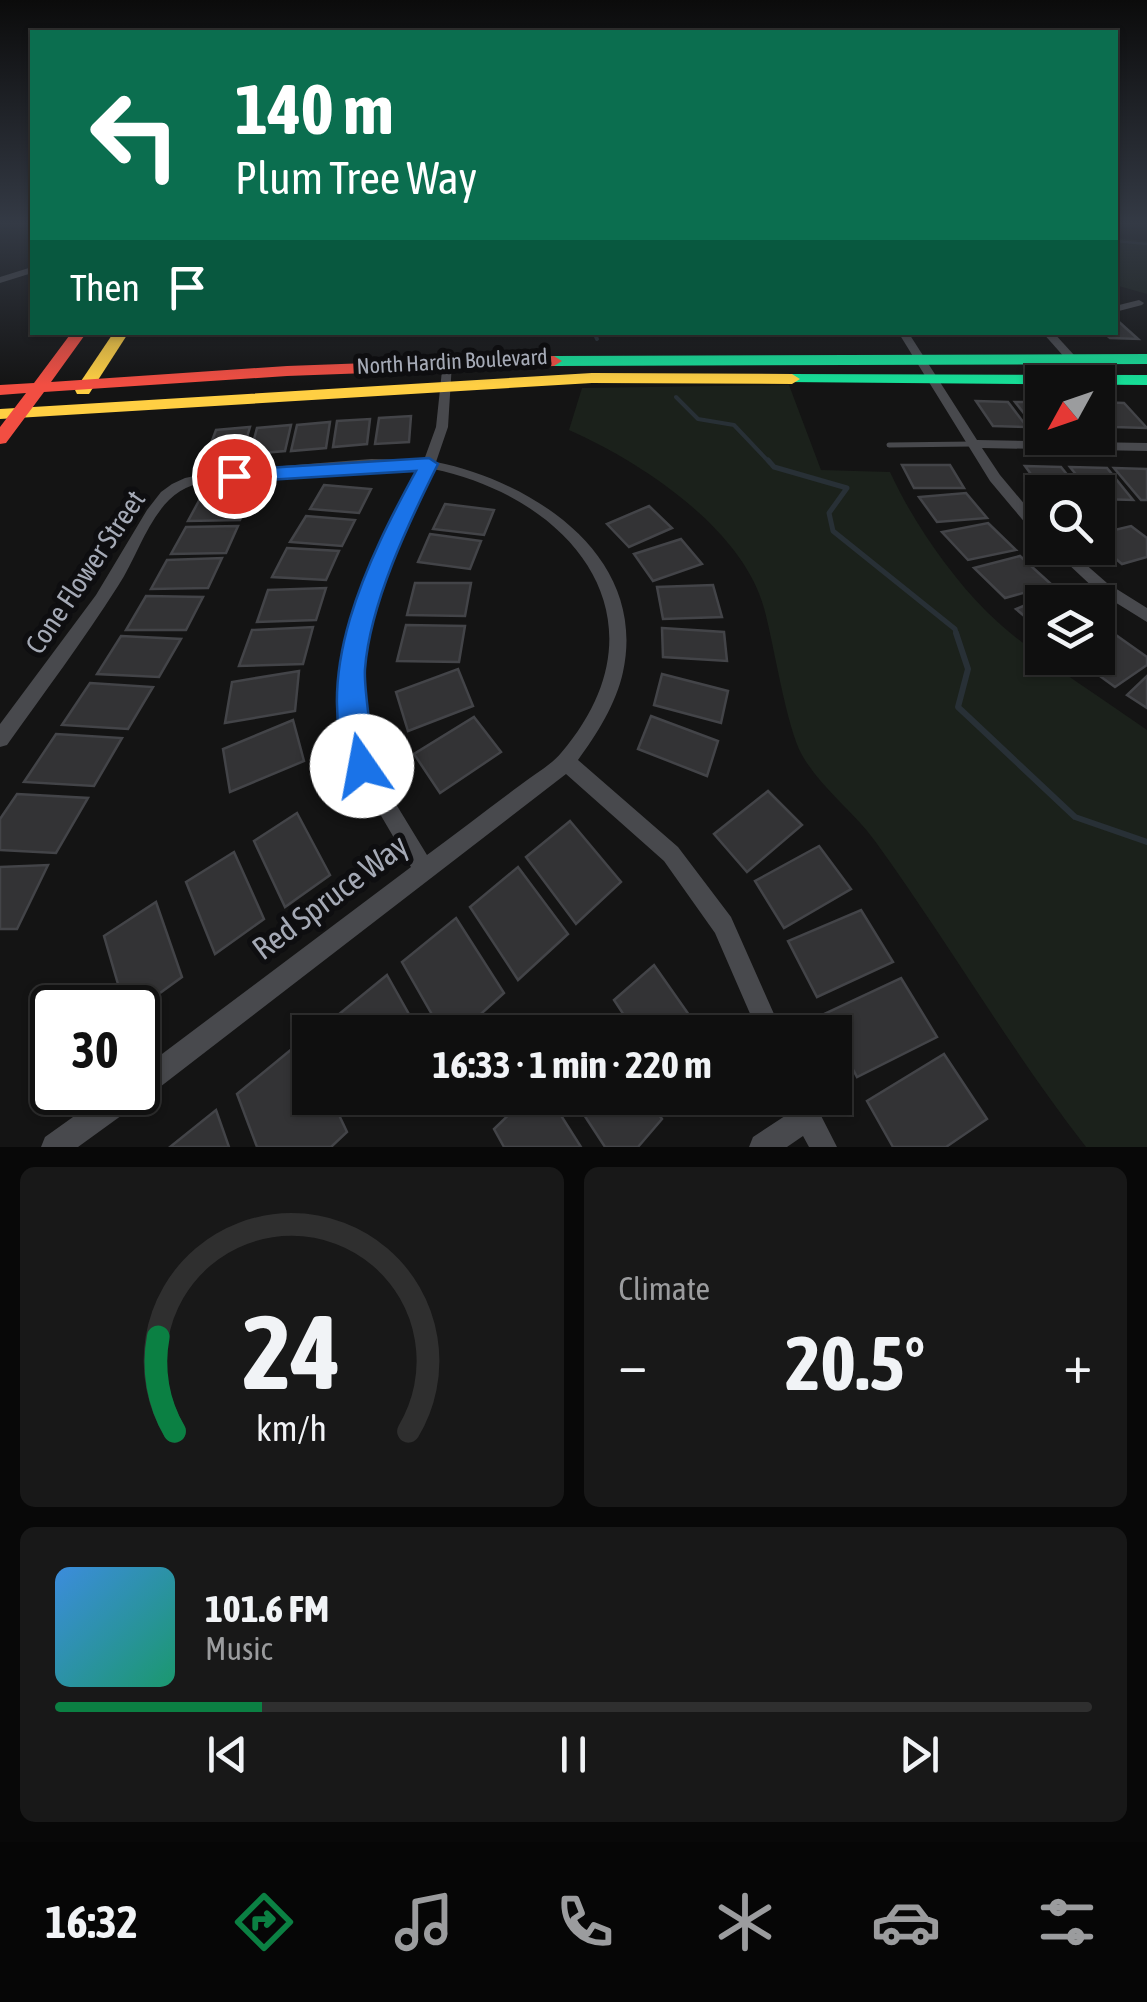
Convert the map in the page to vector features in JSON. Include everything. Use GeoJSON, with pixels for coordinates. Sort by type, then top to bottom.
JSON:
{"type":"FeatureCollection","features":[{"type":"Feature","properties":{"kind":"street"},"geometry":{"type":"LineString","coordinates":[[1118,308],[1139,303]]}},
{"type":"Feature","properties":{"kind":"street"},"geometry":{"type":"LineString","coordinates":[[0,439],[9,414],[38,387],[78,335]]}},
{"type":"Feature","properties":{"kind":"street"},"geometry":{"type":"LineString","coordinates":[[70,410],[120,335]]}},
{"type":"Feature","properties":{"kind":"street"},"geometry":{"type":"LineString","coordinates":[[904,335],[973,444],[1025,512]]}},
{"type":"Feature","properties":{"kind":"street"},"geometry":{"type":"LineString","coordinates":[[1050,335],[1070,358]]}},
{"type":"Feature","properties":{"kind":"street","name":"North Hardin Boulevard"},"geometry":{"type":"LineString","coordinates":[[9,414],[446,374],[726,355],[1147,359]]}},
{"type":"Feature","properties":{"kind":"street"},"geometry":{"type":"LineString","coordinates":[[424,870],[362,766],[351,713],[352,665],[369,594],[387,544],[429,464],[442,427],[446,374]]}},
{"type":"Feature","properties":{"kind":"street","name":"North Hardin Boulevard"},"geometry":{"type":"LineString","coordinates":[[0,390],[446,374],[1147,380]]}},
{"type":"Feature","properties":{"kind":"street"},"geometry":{"type":"LineString","coordinates":[[973,444],[1147,447]]}},
{"type":"Feature","properties":{"kind":"street","name":"Red Spruce Way"},"geometry":{"type":"LineString","coordinates":[[160,1071],[566,762],[596,720],[616,667],[618,615],[601,570],[569,532],[531,501],[489,480],[429,464],[200,479],[182,486]]}},
{"type":"Feature","properties":{"kind":"street","name":"Cone Flower Street"},"geometry":{"type":"LineString","coordinates":[[0,739],[116,578],[166,495],[182,486]]}},
{"type":"Feature","properties":{"kind":"street"},"geometry":{"type":"LineString","coordinates":[[1077,565],[1102,587],[1147,616]]}},
{"type":"Feature","properties":{"kind":"street"},"geometry":{"type":"LineString","coordinates":[[566,762],[671,854],[722,925],[762,1015]]}},
{"type":"Feature","properties":{"kind":"street"},"geometry":{"type":"LineString","coordinates":[[55,1147],[99,1115]]}},
{"type":"Feature","properties":{"kind":"street"},"geometry":{"type":"LineString","coordinates":[[763,1147],[794,1115]]}},
{"type":"Feature","properties":{"kind":"street"},"geometry":{"type":"LineString","coordinates":[[806,1115],[823,1147]]}},
{"type":"Feature","properties":{"kind":"lane"},"geometry":{"type":"LineString","coordinates":[[889,445],[973,444]]}},
{"type":"Feature","properties":{"kind":"shaded area"},"geometry":{"type":"Polygon","coordinates":[[[1118,279],[1147,279],[1147,294],[1118,286],[1118,279]]]}},
{"type":"Feature","properties":{"kind":"shaded area"},"geometry":{"type":"Polygon","coordinates":[[[789,385],[821,470],[890,472],[909,509],[959,581],[987,612],[1025,644],[1025,675],[1068,675],[1147,730],[1147,1147],[1086,1147],[875,841],[809,767],[791,725],[764,608],[734,551],[712,525],[657,479],[569,430],[582,388],[789,385]]]}},
{"type":"Feature","properties":{"kind":"building"},"geometry":{"type":"Polygon","coordinates":[[[1118,321],[1138,339],[1106,335],[1118,335],[1118,321]]]}},
{"type":"Feature","properties":{"kind":"building"},"geometry":{"type":"Polygon","coordinates":[[[976,401],[1008,402],[1025,424],[1025,427],[993,426],[976,401]]]}},
{"type":"Feature","properties":{"kind":"building"},"geometry":{"type":"Polygon","coordinates":[[[1015,402],[1025,402],[1025,415],[1015,402]]]}},
{"type":"Feature","properties":{"kind":"building"},"geometry":{"type":"Polygon","coordinates":[[[1115,403],[1124,403],[1147,428],[1115,427],[1115,403]]]}},
{"type":"Feature","properties":{"kind":"building"},"geometry":{"type":"Polygon","coordinates":[[[411,416],[409,442],[375,444],[379,418],[411,416]]]}},
{"type":"Feature","properties":{"kind":"building"},"geometry":{"type":"Polygon","coordinates":[[[370,419],[367,444],[333,447],[337,421],[370,419]]]}},
{"type":"Feature","properties":{"kind":"building"},"geometry":{"type":"Polygon","coordinates":[[[330,422],[326,448],[291,451],[297,425],[330,422]]]}},
{"type":"Feature","properties":{"kind":"building"},"geometry":{"type":"Polygon","coordinates":[[[291,425],[285,451],[250,454],[257,428],[291,425]]]}},
{"type":"Feature","properties":{"kind":"building"},"geometry":{"type":"Polygon","coordinates":[[[250,427],[242,454],[206,457],[216,430],[250,427]]]}},
{"type":"Feature","properties":{"kind":"building"},"geometry":{"type":"Polygon","coordinates":[[[902,465],[950,465],[964,488],[914,488],[902,465]]]}},
{"type":"Feature","properties":{"kind":"building"},"geometry":{"type":"Polygon","coordinates":[[[1025,466],[1061,467],[1067,475],[1032,475],[1025,466]]]}},
{"type":"Feature","properties":{"kind":"building"},"geometry":{"type":"Polygon","coordinates":[[[1070,467],[1107,468],[1113,475],[1076,475],[1070,467]]]}},
{"type":"Feature","properties":{"kind":"building"},"geometry":{"type":"Polygon","coordinates":[[[1114,468],[1147,469],[1147,500],[1141,500],[1114,468]]]}},
{"type":"Feature","properties":{"kind":"building"},"geometry":{"type":"Polygon","coordinates":[[[1115,478],[1133,500],[1115,499],[1115,478]]]}},
{"type":"Feature","properties":{"kind":"building"},"geometry":{"type":"Polygon","coordinates":[[[324,485],[371,489],[359,513],[310,509],[324,485]]]}},
{"type":"Feature","properties":{"kind":"building"},"geometry":{"type":"Polygon","coordinates":[[[966,493],[987,518],[937,522],[919,497],[966,493]]]}},
{"type":"Feature","properties":{"kind":"building"},"geometry":{"type":"Polygon","coordinates":[[[251,496],[240,520],[188,521],[201,497],[251,496]]]}},
{"type":"Feature","properties":{"kind":"building"},"geometry":{"type":"Polygon","coordinates":[[[445,504],[494,510],[484,535],[433,529],[445,504]]]}},
{"type":"Feature","properties":{"kind":"building"},"geometry":{"type":"Polygon","coordinates":[[[649,506],[672,528],[629,547],[607,524],[649,506]]]}},
{"type":"Feature","properties":{"kind":"building"},"geometry":{"type":"Polygon","coordinates":[[[306,516],[355,520],[342,546],[290,542],[306,516]]]}},
{"type":"Feature","properties":{"kind":"building"},"geometry":{"type":"Polygon","coordinates":[[[988,523],[1016,550],[968,560],[942,532],[988,523]]]}},
{"type":"Feature","properties":{"kind":"building"},"geometry":{"type":"Polygon","coordinates":[[[238,526],[226,553],[171,554],[186,527],[238,526]]]}},
{"type":"Feature","properties":{"kind":"building"},"geometry":{"type":"Polygon","coordinates":[[[1131,526],[1147,538],[1147,557],[1122,564],[1115,558],[1115,530],[1131,526]]]}},
{"type":"Feature","properties":{"kind":"building"},"geometry":{"type":"Polygon","coordinates":[[[430,534],[481,541],[470,569],[418,562],[430,534]]]}},
{"type":"Feature","properties":{"kind":"building"},"geometry":{"type":"Polygon","coordinates":[[[681,539],[702,564],[653,581],[634,554],[681,539]]]}},
{"type":"Feature","properties":{"kind":"building"},"geometry":{"type":"Polygon","coordinates":[[[287,548],[339,551],[326,580],[272,577],[287,548]]]}},
{"type":"Feature","properties":{"kind":"building"},"geometry":{"type":"Polygon","coordinates":[[[1020,556],[1025,565],[1052,585],[1025,585],[1025,592],[1005,598],[974,568],[1020,556]]]}},
{"type":"Feature","properties":{"kind":"building"},"geometry":{"type":"Polygon","coordinates":[[[222,558],[208,588],[151,589],[167,560],[222,558]]]}},
{"type":"Feature","properties":{"kind":"building"},"geometry":{"type":"Polygon","coordinates":[[[415,583],[471,583],[465,616],[407,615],[415,583]]]}},
{"type":"Feature","properties":{"kind":"building"},"geometry":{"type":"Polygon","coordinates":[[[713,585],[722,617],[663,619],[657,587],[713,585]]]}},
{"type":"Feature","properties":{"kind":"building"},"geometry":{"type":"Polygon","coordinates":[[[326,588],[316,620],[257,622],[268,590],[326,588]]]}},
{"type":"Feature","properties":{"kind":"building"},"geometry":{"type":"Polygon","coordinates":[[[146,596],[203,597],[186,630],[126,630],[146,596]]]}},
{"type":"Feature","properties":{"kind":"building"},"geometry":{"type":"Polygon","coordinates":[[[406,625],[465,626],[459,662],[397,661],[406,625]]]}},
{"type":"Feature","properties":{"kind":"building"},"geometry":{"type":"Polygon","coordinates":[[[313,627],[303,664],[239,666],[252,630],[313,627]]]}},
{"type":"Feature","properties":{"kind":"building"},"geometry":{"type":"Polygon","coordinates":[[[662,628],[724,632],[727,661],[663,657],[662,628]]]}},
{"type":"Feature","properties":{"kind":"building"},"geometry":{"type":"Polygon","coordinates":[[[1115,634],[1147,657],[1147,665],[1115,687],[1098,675],[1115,675],[1115,634]]]}},
{"type":"Feature","properties":{"kind":"building"},"geometry":{"type":"Polygon","coordinates":[[[121,636],[181,639],[159,677],[97,674],[121,636]]]}},
{"type":"Feature","properties":{"kind":"building"},"geometry":{"type":"Polygon","coordinates":[[[458,669],[473,706],[408,731],[396,692],[458,669]]]}},
{"type":"Feature","properties":{"kind":"building"},"geometry":{"type":"Polygon","coordinates":[[[299,671],[295,711],[225,723],[232,682],[299,671]]]}},
{"type":"Feature","properties":{"kind":"building"},"geometry":{"type":"Polygon","coordinates":[[[662,674],[728,691],[721,723],[654,705],[662,674]]]}},
{"type":"Feature","properties":{"kind":"building"},"geometry":{"type":"Polygon","coordinates":[[[1147,676],[1147,708],[1127,695],[1147,676]]]}},
{"type":"Feature","properties":{"kind":"building"},"geometry":{"type":"Polygon","coordinates":[[[90,683],[153,687],[128,729],[62,725],[90,683]]]}},
{"type":"Feature","properties":{"kind":"building"},"geometry":{"type":"Polygon","coordinates":[[[651,716],[718,741],[707,776],[638,749],[651,716]]]}},
{"type":"Feature","properties":{"kind":"building"},"geometry":{"type":"Polygon","coordinates":[[[474,717],[501,752],[440,793],[414,754],[474,717]]]}},
{"type":"Feature","properties":{"kind":"building"},"geometry":{"type":"Polygon","coordinates":[[[293,720],[304,761],[230,792],[223,749],[293,720]]]}},
{"type":"Feature","properties":{"kind":"building"},"geometry":{"type":"Polygon","coordinates":[[[56,734],[122,738],[94,786],[24,782],[56,734]]]}},
{"type":"Feature","properties":{"kind":"building"},"geometry":{"type":"Polygon","coordinates":[[[768,791],[802,825],[747,872],[714,834],[768,791]]]}},
{"type":"Feature","properties":{"kind":"building"},"geometry":{"type":"Polygon","coordinates":[[[17,794],[88,798],[56,853],[0,850],[0,819],[17,794]]]}},
{"type":"Feature","properties":{"kind":"building"},"geometry":{"type":"Polygon","coordinates":[[[297,813],[330,875],[285,907],[254,841],[297,813]]]}},
{"type":"Feature","properties":{"kind":"building"},"geometry":{"type":"Polygon","coordinates":[[[570,821],[621,882],[576,924],[526,857],[570,821]]]}},
{"type":"Feature","properties":{"kind":"building"},"geometry":{"type":"Polygon","coordinates":[[[819,846],[851,889],[784,928],[755,881],[819,846]]]}},
{"type":"Feature","properties":{"kind":"building"},"geometry":{"type":"Polygon","coordinates":[[[234,852],[264,919],[215,954],[186,882],[234,852]]]}},
{"type":"Feature","properties":{"kind":"building"},"geometry":{"type":"Polygon","coordinates":[[[48,865],[17,929],[0,929],[0,867],[48,865]]]}},
{"type":"Feature","properties":{"kind":"building"},"geometry":{"type":"Polygon","coordinates":[[[518,867],[568,934],[518,980],[470,907],[518,867]]]}},
{"type":"Feature","properties":{"kind":"building"},"geometry":{"type":"Polygon","coordinates":[[[156,902],[182,977],[160,993],[160,985],[118,985],[104,936],[156,902]]]}},
{"type":"Feature","properties":{"kind":"building"},"geometry":{"type":"Polygon","coordinates":[[[861,910],[893,962],[817,997],[788,941],[861,910]]]}},
{"type":"Feature","properties":{"kind":"building"},"geometry":{"type":"Polygon","coordinates":[[[456,918],[504,993],[480,1015],[432,1015],[402,962],[456,918]]]}},
{"type":"Feature","properties":{"kind":"building"},"geometry":{"type":"Polygon","coordinates":[[[654,965],[689,1015],[624,1015],[614,1000],[654,965]]]}},
{"type":"Feature","properties":{"kind":"building"},"geometry":{"type":"Polygon","coordinates":[[[387,975],[409,1015],[338,1015],[387,975]]]}},
{"type":"Feature","properties":{"kind":"building"},"geometry":{"type":"Polygon","coordinates":[[[901,978],[937,1037],[857,1077],[852,1067],[852,1015],[824,1014],[901,978]]]}},
{"type":"Feature","properties":{"kind":"building"},"geometry":{"type":"Polygon","coordinates":[[[292,1049],[292,1115],[339,1115],[347,1132],[331,1147],[257,1147],[237,1094],[292,1049]]]}},
{"type":"Feature","properties":{"kind":"building"},"geometry":{"type":"Polygon","coordinates":[[[944,1054],[987,1119],[946,1147],[893,1147],[867,1101],[944,1054]]]}},
{"type":"Feature","properties":{"kind":"building"},"geometry":{"type":"Polygon","coordinates":[[[216,1110],[229,1147],[170,1147],[216,1110]]]}},
{"type":"Feature","properties":{"kind":"building"},"geometry":{"type":"Polygon","coordinates":[[[508,1115],[561,1115],[581,1147],[504,1147],[494,1129],[508,1115]]]}},
{"type":"Feature","properties":{"kind":"building"},"geometry":{"type":"Polygon","coordinates":[[[584,1115],[659,1115],[662,1119],[638,1147],[605,1147],[584,1115]]]}},
{"type":"Feature","properties":{"kind":"waterway"},"geometry":{"type":"LineString","coordinates":[[595,335],[597,339]]}},
{"type":"Feature","properties":{"kind":"waterway"},"geometry":{"type":"LineString","coordinates":[[676,397],[698,419],[734,425],[770,463]]}},
{"type":"Feature","properties":{"kind":"waterway"},"geometry":{"type":"LineString","coordinates":[[768,460],[774,467],[847,488],[829,513],[833,531],[955,629],[957,636]]}},
{"type":"Feature","properties":{"kind":"waterway"},"geometry":{"type":"LineString","coordinates":[[957,636],[968,669],[958,707],[1075,817],[1147,842]]}},
{"type":"Feature","properties":{"kind":"traffic: fast"},"geometry":{"type":"LineString","coordinates":[[554,361],[1147,359]]}},
{"type":"Feature","properties":{"kind":"traffic: fast"},"geometry":{"type":"LineString","coordinates":[[792,379],[1147,380]]}},
{"type":"Feature","properties":{"kind":"traffic: slow"},"geometry":{"type":"LineString","coordinates":[[83,390],[120,335]]}},
{"type":"Feature","properties":{"kind":"traffic: slow"},"geometry":{"type":"LineString","coordinates":[[0,414],[592,378],[792,379]]}},
{"type":"Feature","properties":{"kind":"traffic: jam"},"geometry":{"type":"LineString","coordinates":[[0,439],[78,335]]}},
{"type":"Feature","properties":{"kind":"traffic: jam"},"geometry":{"type":"LineString","coordinates":[[0,390],[287,371],[554,361]]}},
{"type":"Feature","properties":{"kind":"route"},"geometry":{"type":"LineString","coordinates":[[234,476],[370,464],[429,464],[387,544],[369,594],[352,665],[351,713],[362,766]]}}]}
